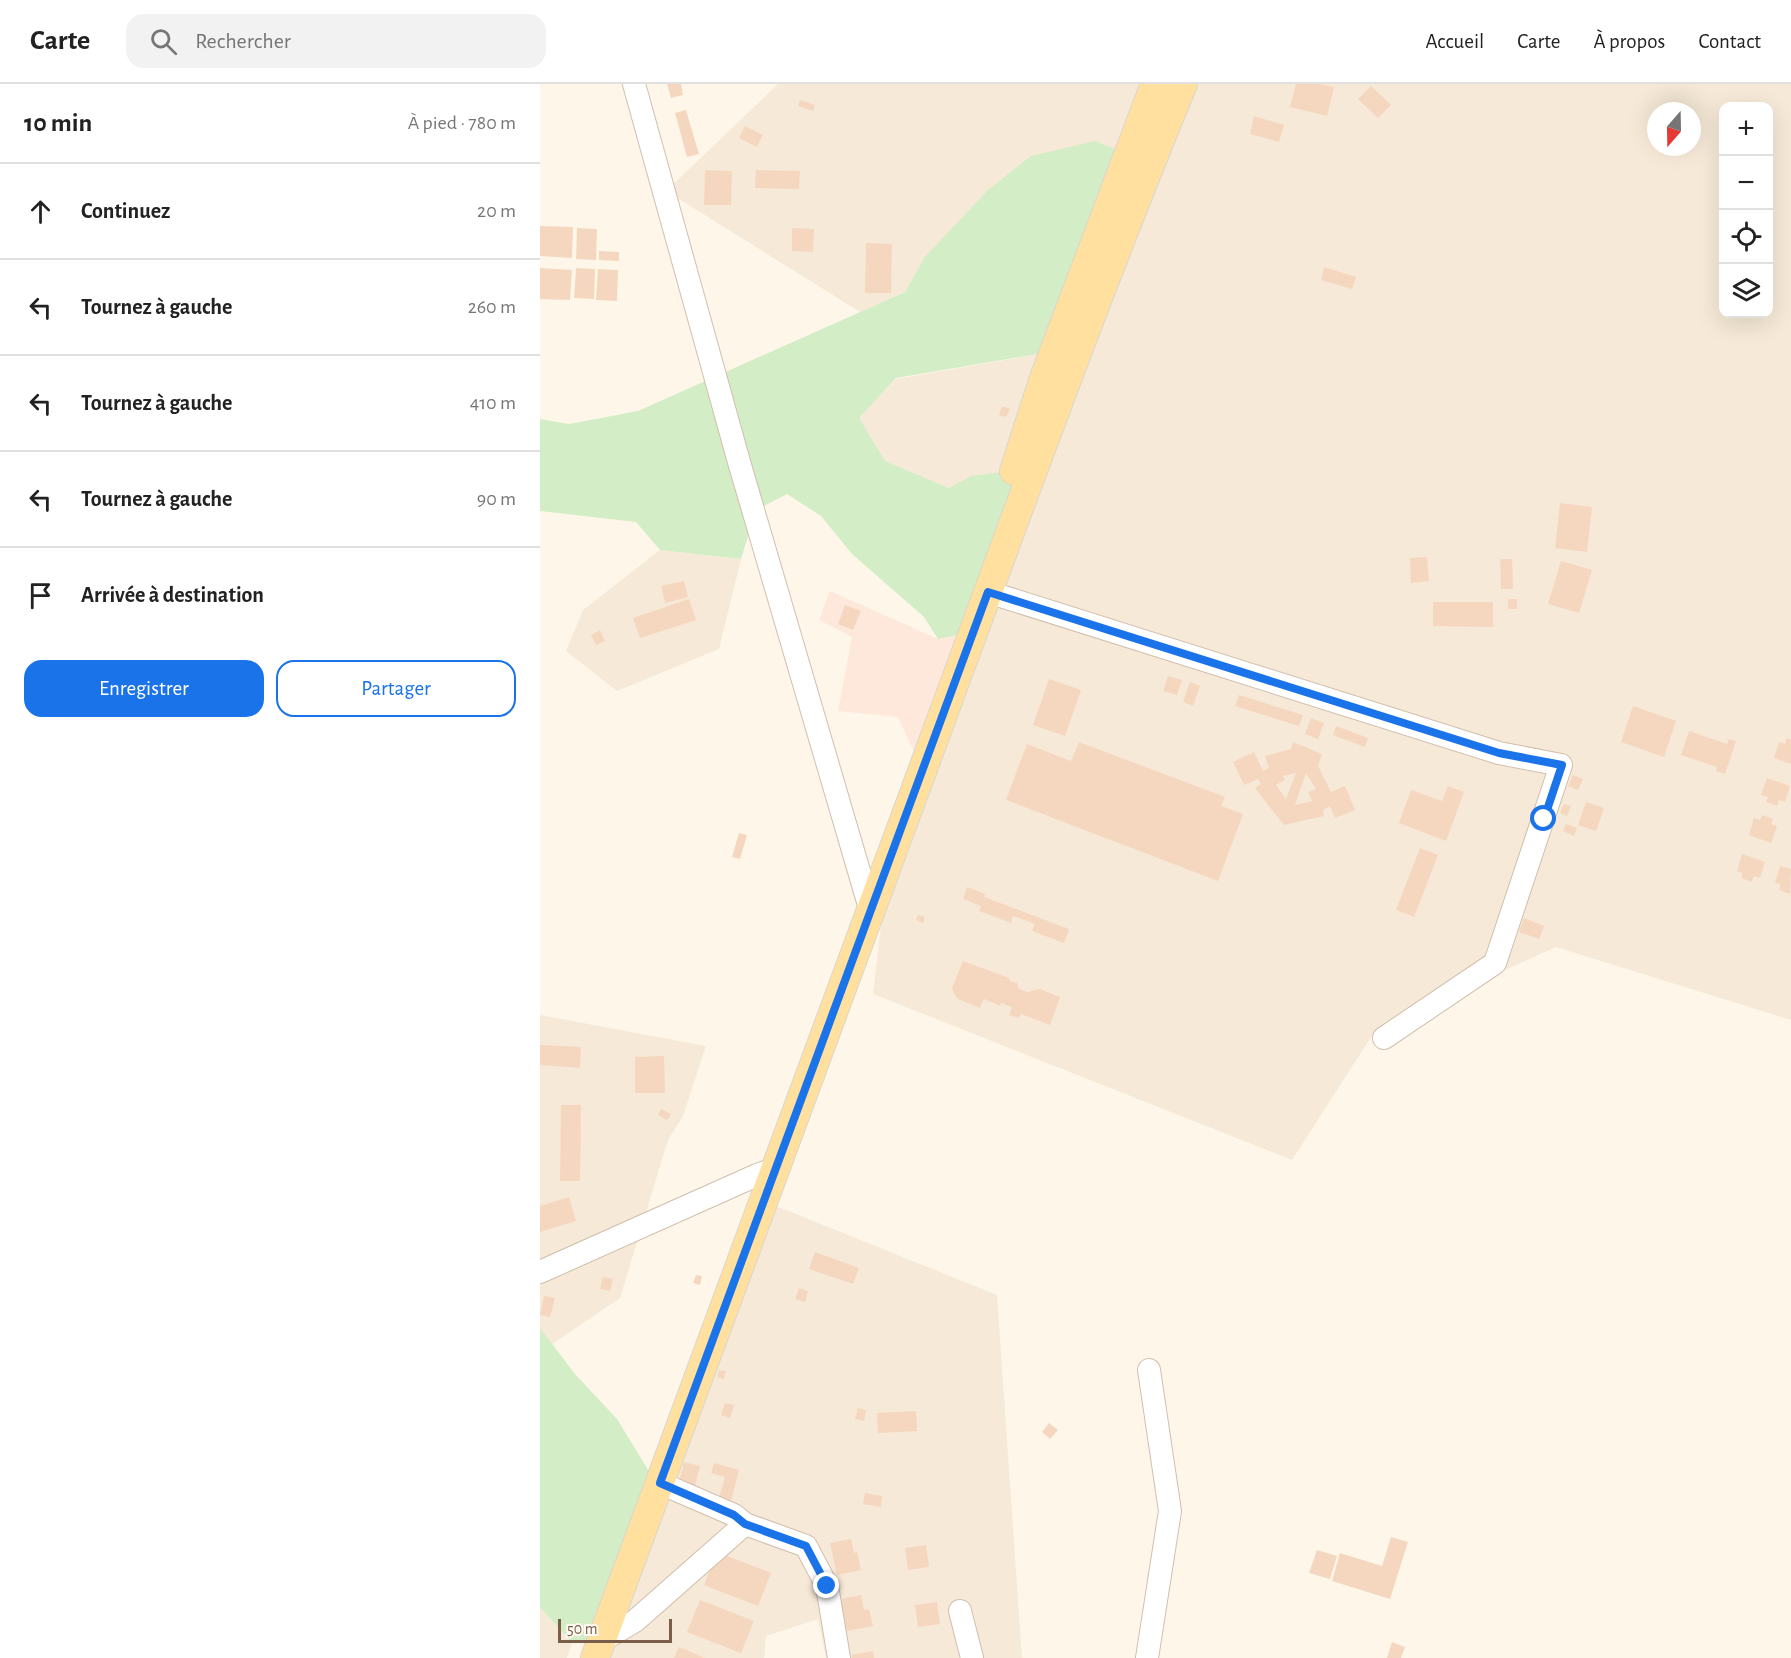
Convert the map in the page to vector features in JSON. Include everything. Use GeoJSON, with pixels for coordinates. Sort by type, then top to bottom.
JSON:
{"type":"FeatureCollection","features":[{"type":"Feature","properties":{"kind":"main road"},"geometry":{"type":"LineString","coordinates":[[868,901],[1044,378],[1155,84]]}},
{"type":"Feature","properties":{"kind":"main road"},"geometry":{"type":"LineString","coordinates":[[576,1658],[767,1172],[1149,166],[1183,84]]}},
{"type":"Feature","properties":{"kind":"main road"},"geometry":{"type":"LineString","coordinates":[[598,1649],[660,1483],[767,1172]]}},
{"type":"Feature","properties":{"kind":"street"},"geometry":{"type":"LineString","coordinates":[[633,84],[739,462],[868,901]]}},
{"type":"Feature","properties":{"kind":"street"},"geometry":{"type":"LineString","coordinates":[[988,592],[1499,753],[1562,765],[1495,963],[1384,1038]]}},
{"type":"Feature","properties":{"kind":"street"},"geometry":{"type":"LineString","coordinates":[[540,1272],[767,1172]]}},
{"type":"Feature","properties":{"kind":"street"},"geometry":{"type":"LineString","coordinates":[[1147,1658],[1170,1511],[1149,1370]]}},
{"type":"Feature","properties":{"kind":"street"},"geometry":{"type":"LineString","coordinates":[[660,1483],[734,1515],[745,1524],[806,1546],[827,1586],[839,1658]]}},
{"type":"Feature","properties":{"kind":"street"},"geometry":{"type":"LineString","coordinates":[[598,1649],[745,1524]]}},
{"type":"Feature","properties":{"kind":"street"},"geometry":{"type":"LineString","coordinates":[[960,1611],[972,1658]]}},
{"type":"Feature","properties":{"kind":"shaded area"},"geometry":{"type":"Polygon","coordinates":[[[778,84],[1791,84],[1791,1020],[1556,947],[1377,1028],[1292,1160],[873,994],[891,838],[1027,470],[971,476],[949,488],[885,461],[858,418],[896,379],[1073,348],[924,258],[905,292],[860,312],[666,191],[778,84]]]}},
{"type":"Feature","properties":{"kind":"shaded area"},"geometry":{"type":"Polygon","coordinates":[[[660,550],[741,559],[719,649],[617,691],[566,651],[583,610],[660,550]]]}},
{"type":"Feature","properties":{"kind":"shaded area"},"geometry":{"type":"Polygon","coordinates":[[[830,591],[938,639],[967,633],[919,763],[898,717],[838,711],[852,637],[819,620],[830,591]]]}},
{"type":"Feature","properties":{"kind":"shaded area"},"geometry":{"type":"Polygon","coordinates":[[[540,1015],[706,1046],[683,1116],[668,1140],[620,1298],[552,1344],[540,1328],[540,1015]]]}},
{"type":"Feature","properties":{"kind":"shaded area"},"geometry":{"type":"Polygon","coordinates":[[[776,1206],[997,1295],[1022,1658],[826,1658],[818,1619],[766,1636],[764,1658],[603,1658],[776,1206]]]}},
{"type":"Feature","properties":{"kind":"shaded area"},"geometry":{"type":"Polygon","coordinates":[[[540,1607],[572,1643],[567,1658],[540,1658],[540,1607]]]}},
{"type":"Feature","properties":{"kind":"green space"},"geometry":{"type":"Polygon","coordinates":[[[1095,141],[1144,161],[1073,348],[896,378],[859,418],[885,461],[949,488],[971,476],[1028,469],[967,633],[938,639],[924,617],[852,554],[821,516],[787,494],[756,510],[741,559],[660,550],[636,522],[540,511],[540,419],[569,424],[638,411],[905,292],[924,258],[988,190],[1031,156],[1095,141]]]}},
{"type":"Feature","properties":{"kind":"green space"},"geometry":{"type":"Polygon","coordinates":[[[540,1328],[575,1374],[617,1419],[655,1481],[596,1638],[572,1643],[540,1607],[540,1328]]]}},
{"type":"Feature","properties":{"kind":"building"},"geometry":{"type":"Polygon","coordinates":[[[667,84],[681,84],[683,95],[671,98],[667,84]]]}},
{"type":"Feature","properties":{"kind":"building"},"geometry":{"type":"Polygon","coordinates":[[[1296,84],[1320,84],[1334,87],[1327,116],[1290,107],[1296,84]]]}},
{"type":"Feature","properties":{"kind":"building"},"geometry":{"type":"Polygon","coordinates":[[[1371,86],[1391,105],[1378,118],[1358,99],[1371,86]]]}},
{"type":"Feature","properties":{"kind":"building"},"geometry":{"type":"Polygon","coordinates":[[[800,100],[815,105],[813,111],[798,106],[800,100]]]}},
{"type":"Feature","properties":{"kind":"building"},"geometry":{"type":"Polygon","coordinates":[[[686,110],[699,154],[687,157],[675,113],[686,110]]]}},
{"type":"Feature","properties":{"kind":"building"},"geometry":{"type":"Polygon","coordinates":[[[1254,116],[1284,125],[1279,142],[1250,134],[1254,116]]]}},
{"type":"Feature","properties":{"kind":"building"},"geometry":{"type":"Polygon","coordinates":[[[745,126],[763,135],[757,147],[739,138],[745,126]]]}},
{"type":"Feature","properties":{"kind":"building"},"geometry":{"type":"Polygon","coordinates":[[[705,170],[732,171],[731,205],[704,205],[705,170]]]}},
{"type":"Feature","properties":{"kind":"building"},"geometry":{"type":"Polygon","coordinates":[[[756,170],[800,171],[799,189],[755,188],[756,170]]]}},
{"type":"Feature","properties":{"kind":"building"},"geometry":{"type":"Polygon","coordinates":[[[540,226],[573,227],[572,258],[540,256],[540,226]]]}},
{"type":"Feature","properties":{"kind":"building"},"geometry":{"type":"Polygon","coordinates":[[[577,228],[597,229],[596,260],[576,259],[577,228]]]}},
{"type":"Feature","properties":{"kind":"building"},"geometry":{"type":"Polygon","coordinates":[[[792,228],[814,229],[813,252],[792,251],[792,228]]]}},
{"type":"Feature","properties":{"kind":"building"},"geometry":{"type":"Polygon","coordinates":[[[866,243],[892,244],[891,293],[865,293],[866,243]]]}},
{"type":"Feature","properties":{"kind":"building"},"geometry":{"type":"Polygon","coordinates":[[[599,251],[619,252],[619,261],[599,260],[599,251]]]}},
{"type":"Feature","properties":{"kind":"building"},"geometry":{"type":"Polygon","coordinates":[[[1324,267],[1356,277],[1352,289],[1321,280],[1324,267]]]}},
{"type":"Feature","properties":{"kind":"building"},"geometry":{"type":"Polygon","coordinates":[[[540,268],[572,270],[570,300],[540,299],[540,268]]]}},
{"type":"Feature","properties":{"kind":"building"},"geometry":{"type":"Polygon","coordinates":[[[576,268],[595,269],[594,299],[574,298],[576,268]]]}},
{"type":"Feature","properties":{"kind":"building"},"geometry":{"type":"Polygon","coordinates":[[[598,269],[618,270],[617,301],[596,300],[598,269]]]}},
{"type":"Feature","properties":{"kind":"building"},"geometry":{"type":"Polygon","coordinates":[[[1002,406],[1010,409],[1006,417],[999,415],[1002,406]]]}},
{"type":"Feature","properties":{"kind":"building"},"geometry":{"type":"Polygon","coordinates":[[[1560,503],[1592,507],[1587,552],[1555,548],[1560,503]]]}},
{"type":"Feature","properties":{"kind":"building"},"geometry":{"type":"Polygon","coordinates":[[[1427,557],[1429,581],[1411,583],[1410,558],[1427,557]]]}},
{"type":"Feature","properties":{"kind":"building"},"geometry":{"type":"Polygon","coordinates":[[[1500,559],[1512,559],[1513,589],[1501,589],[1500,559]]]}},
{"type":"Feature","properties":{"kind":"building"},"geometry":{"type":"Polygon","coordinates":[[[1561,561],[1592,570],[1579,613],[1548,604],[1561,561]]]}},
{"type":"Feature","properties":{"kind":"building"},"geometry":{"type":"Polygon","coordinates":[[[684,581],[688,597],[665,603],[661,586],[684,581]]]}},
{"type":"Feature","properties":{"kind":"building"},"geometry":{"type":"Polygon","coordinates":[[[689,599],[696,620],[640,638],[633,618],[689,599]]]}},
{"type":"Feature","properties":{"kind":"building"},"geometry":{"type":"Polygon","coordinates":[[[1508,599],[1517,599],[1517,609],[1508,609],[1508,599]]]}},
{"type":"Feature","properties":{"kind":"building"},"geometry":{"type":"Polygon","coordinates":[[[1433,602],[1493,602],[1493,627],[1433,626],[1433,602]]]}},
{"type":"Feature","properties":{"kind":"building"},"geometry":{"type":"Polygon","coordinates":[[[845,605],[861,611],[853,630],[838,624],[845,605]]]}},
{"type":"Feature","properties":{"kind":"building"},"geometry":{"type":"Polygon","coordinates":[[[600,630],[605,641],[596,645],[591,635],[600,630]]]}},
{"type":"Feature","properties":{"kind":"building"},"geometry":{"type":"Polygon","coordinates":[[[1168,676],[1182,680],[1177,695],[1163,691],[1168,676]]]}},
{"type":"Feature","properties":{"kind":"building"},"geometry":{"type":"Polygon","coordinates":[[[1049,679],[1081,690],[1065,736],[1033,725],[1049,679]]]}},
{"type":"Feature","properties":{"kind":"building"},"geometry":{"type":"Polygon","coordinates":[[[1190,682],[1200,686],[1193,706],[1183,702],[1190,682]]]}},
{"type":"Feature","properties":{"kind":"building"},"geometry":{"type":"Polygon","coordinates":[[[1239,695],[1303,715],[1299,726],[1235,706],[1239,695]]]}},
{"type":"Feature","properties":{"kind":"building"},"geometry":{"type":"Polygon","coordinates":[[[1633,706],[1676,721],[1664,757],[1621,742],[1633,706]]]}},
{"type":"Feature","properties":{"kind":"building"},"geometry":{"type":"Polygon","coordinates":[[[1311,718],[1324,723],[1318,739],[1305,734],[1311,718]]]}},
{"type":"Feature","properties":{"kind":"building"},"geometry":{"type":"Polygon","coordinates":[[[1336,726],[1368,738],[1365,747],[1333,735],[1336,726]]]}},
{"type":"Feature","properties":{"kind":"building"},"geometry":{"type":"Polygon","coordinates":[[[1689,731],[1727,744],[1729,739],[1736,741],[1725,774],[1716,771],[1717,767],[1681,755],[1689,731]]]}},
{"type":"Feature","properties":{"kind":"building"},"geometry":{"type":"Polygon","coordinates":[[[1787,738],[1791,740],[1791,764],[1774,758],[1779,742],[1785,744],[1787,738]]]}},
{"type":"Feature","properties":{"kind":"building"},"geometry":{"type":"Polygon","coordinates":[[[1079,742],[1225,797],[1221,806],[1243,814],[1218,881],[1006,800],[1027,744],[1071,761],[1079,742]]]}},
{"type":"Feature","properties":{"kind":"building"},"geometry":{"type":"Polygon","coordinates":[[[1293,742],[1322,754],[1318,766],[1331,792],[1345,786],[1355,810],[1335,818],[1330,806],[1323,810],[1324,816],[1284,825],[1255,788],[1261,784],[1258,779],[1244,785],[1233,762],[1254,752],[1263,771],[1269,768],[1265,756],[1291,749],[1293,742]],[[1296,773],[1283,776],[1285,780],[1276,785],[1286,799],[1296,773]],[[1306,773],[1295,805],[1312,801],[1308,792],[1316,789],[1306,773]]]}},
{"type":"Feature","properties":{"kind":"building"},"geometry":{"type":"Polygon","coordinates":[[[1573,775],[1583,779],[1578,790],[1568,786],[1573,775]]]}},
{"type":"Feature","properties":{"kind":"building"},"geometry":{"type":"Polygon","coordinates":[[[1767,778],[1790,786],[1785,802],[1779,800],[1777,806],[1766,802],[1768,797],[1761,795],[1767,778]]]}},
{"type":"Feature","properties":{"kind":"building"},"geometry":{"type":"Polygon","coordinates":[[[1448,786],[1464,792],[1446,841],[1399,823],[1411,790],[1442,801],[1448,786]]]}},
{"type":"Feature","properties":{"kind":"building"},"geometry":{"type":"Polygon","coordinates":[[[1586,802],[1604,808],[1596,831],[1578,825],[1586,802]]]}},
{"type":"Feature","properties":{"kind":"building"},"geometry":{"type":"Polygon","coordinates":[[[1564,804],[1571,806],[1567,816],[1560,813],[1564,804]]]}},
{"type":"Feature","properties":{"kind":"building"},"geometry":{"type":"Polygon","coordinates":[[[1762,815],[1773,819],[1771,824],[1777,826],[1771,843],[1749,835],[1754,818],[1760,820],[1762,815]]]}},
{"type":"Feature","properties":{"kind":"building"},"geometry":{"type":"Polygon","coordinates":[[[1566,824],[1577,828],[1574,836],[1563,831],[1566,824]]]}},
{"type":"Feature","properties":{"kind":"building"},"geometry":{"type":"Polygon","coordinates":[[[739,833],[747,835],[740,859],[732,857],[739,833]]]}},
{"type":"Feature","properties":{"kind":"building"},"geometry":{"type":"Polygon","coordinates":[[[1420,848],[1438,855],[1414,917],[1396,910],[1420,848]]]}},
{"type":"Feature","properties":{"kind":"building"},"geometry":{"type":"Polygon","coordinates":[[[1742,854],[1765,862],[1760,878],[1754,876],[1752,882],[1741,878],[1743,873],[1737,871],[1742,854]]]}},
{"type":"Feature","properties":{"kind":"building"},"geometry":{"type":"Polygon","coordinates":[[[1780,866],[1791,869],[1790,894],[1779,890],[1781,884],[1775,883],[1780,866]]]}},
{"type":"Feature","properties":{"kind":"building"},"geometry":{"type":"Polygon","coordinates":[[[967,887],[985,894],[984,897],[1069,929],[1064,943],[1032,931],[1035,924],[1013,916],[1011,923],[979,911],[981,906],[963,899],[967,887]]]}},
{"type":"Feature","properties":{"kind":"building"},"geometry":{"type":"Polygon","coordinates":[[[918,915],[925,917],[923,923],[916,920],[918,915]]]}},
{"type":"Feature","properties":{"kind":"building"},"geometry":{"type":"Polygon","coordinates":[[[1524,918],[1544,926],[1539,939],[1519,932],[1524,918]]]}},
{"type":"Feature","properties":{"kind":"building"},"geometry":{"type":"Polygon","coordinates":[[[963,961],[1009,978],[1010,981],[1017,983],[1019,989],[1027,992],[1040,989],[1060,997],[1050,1025],[1021,1014],[1019,1018],[1009,1015],[1012,1007],[1001,1003],[1000,1006],[984,999],[980,1008],[958,999],[952,988],[963,961]]]}},
{"type":"Feature","properties":{"kind":"building"},"geometry":{"type":"Polygon","coordinates":[[[540,1045],[581,1047],[580,1068],[540,1065],[540,1045]]]}},
{"type":"Feature","properties":{"kind":"building"},"geometry":{"type":"Polygon","coordinates":[[[664,1056],[665,1093],[635,1093],[635,1057],[664,1056]]]}},
{"type":"Feature","properties":{"kind":"building"},"geometry":{"type":"Polygon","coordinates":[[[561,1105],[581,1105],[580,1181],[560,1181],[561,1105]]]}},
{"type":"Feature","properties":{"kind":"building"},"geometry":{"type":"Polygon","coordinates":[[[661,1109],[671,1114],[667,1120],[658,1115],[661,1109]]]}},
{"type":"Feature","properties":{"kind":"building"},"geometry":{"type":"Polygon","coordinates":[[[569,1197],[576,1221],[540,1232],[540,1206],[569,1197]]]}},
{"type":"Feature","properties":{"kind":"building"},"geometry":{"type":"Polygon","coordinates":[[[815,1252],[859,1268],[853,1284],[809,1269],[815,1252]]]}},
{"type":"Feature","properties":{"kind":"building"},"geometry":{"type":"Polygon","coordinates":[[[696,1275],[702,1276],[700,1285],[693,1283],[696,1275]]]}},
{"type":"Feature","properties":{"kind":"building"},"geometry":{"type":"Polygon","coordinates":[[[603,1277],[613,1279],[610,1291],[600,1289],[603,1277]]]}},
{"type":"Feature","properties":{"kind":"building"},"geometry":{"type":"Polygon","coordinates":[[[799,1288],[808,1291],[805,1302],[795,1299],[799,1288]]]}},
{"type":"Feature","properties":{"kind":"building"},"geometry":{"type":"Polygon","coordinates":[[[544,1296],[555,1298],[550,1317],[540,1315],[544,1296]]]}},
{"type":"Feature","properties":{"kind":"building"},"geometry":{"type":"Polygon","coordinates":[[[719,1370],[726,1371],[724,1379],[717,1377],[719,1370]]]}},
{"type":"Feature","properties":{"kind":"building"},"geometry":{"type":"Polygon","coordinates":[[[725,1403],[734,1405],[730,1418],[721,1415],[725,1403]]]}},
{"type":"Feature","properties":{"kind":"building"},"geometry":{"type":"Polygon","coordinates":[[[858,1408],[866,1410],[864,1421],[855,1419],[858,1408]]]}},
{"type":"Feature","properties":{"kind":"building"},"geometry":{"type":"Polygon","coordinates":[[[916,1411],[917,1431],[878,1433],[877,1413],[916,1411]]]}},
{"type":"Feature","properties":{"kind":"building"},"geometry":{"type":"Polygon","coordinates":[[[1049,1423],[1058,1430],[1050,1439],[1042,1432],[1049,1423]]]}},
{"type":"Feature","properties":{"kind":"building"},"geometry":{"type":"Polygon","coordinates":[[[684,1462],[700,1466],[694,1489],[678,1485],[684,1462]]]}},
{"type":"Feature","properties":{"kind":"building"},"geometry":{"type":"Polygon","coordinates":[[[714,1463],[739,1470],[731,1501],[719,1498],[725,1477],[711,1473],[714,1463]]]}},
{"type":"Feature","properties":{"kind":"building"},"geometry":{"type":"Polygon","coordinates":[[[865,1493],[882,1496],[881,1507],[863,1504],[865,1493]]]}},
{"type":"Feature","properties":{"kind":"building"},"geometry":{"type":"Polygon","coordinates":[[[1391,1537],[1408,1542],[1390,1599],[1332,1581],[1340,1553],[1382,1566],[1391,1537]]]}},
{"type":"Feature","properties":{"kind":"building"},"geometry":{"type":"Polygon","coordinates":[[[851,1539],[861,1570],[837,1575],[830,1543],[851,1539]]]}},
{"type":"Feature","properties":{"kind":"building"},"geometry":{"type":"Polygon","coordinates":[[[926,1545],[929,1567],[908,1570],[905,1548],[926,1545]]]}},
{"type":"Feature","properties":{"kind":"building"},"geometry":{"type":"Polygon","coordinates":[[[1317,1550],[1337,1556],[1330,1579],[1309,1573],[1317,1550]]]}},
{"type":"Feature","properties":{"kind":"building"},"geometry":{"type":"Polygon","coordinates":[[[717,1552],[771,1573],[758,1606],[704,1585],[717,1552]]]}},
{"type":"Feature","properties":{"kind":"building"},"geometry":{"type":"Polygon","coordinates":[[[861,1595],[864,1610],[869,1609],[873,1626],[847,1631],[840,1599],[861,1595]]]}},
{"type":"Feature","properties":{"kind":"building"},"geometry":{"type":"Polygon","coordinates":[[[700,1600],[754,1621],[741,1653],[687,1632],[700,1600]]]}},
{"type":"Feature","properties":{"kind":"building"},"geometry":{"type":"Polygon","coordinates":[[[937,1602],[940,1624],[918,1627],[915,1605],[937,1602]]]}},
{"type":"Feature","properties":{"kind":"building"},"geometry":{"type":"Polygon","coordinates":[[[1392,1642],[1405,1647],[1401,1658],[1387,1658],[1392,1642]]]}},
{"type":"Feature","properties":{"kind":"building"},"geometry":{"type":"Polygon","coordinates":[[[679,1647],[705,1658],[674,1658],[679,1647]]]}},
{"type":"Feature","properties":{"kind":"building"},"geometry":{"type":"Polygon","coordinates":[[[873,1651],[874,1658],[852,1658],[852,1655],[873,1651]]]}},
{"type":"Feature","properties":{"kind":"route"},"geometry":{"type":"LineString","coordinates":[[827,1586],[806,1546],[745,1524],[734,1515],[660,1483],[988,592],[1499,753],[1562,765],[1544,819]]}}]}
